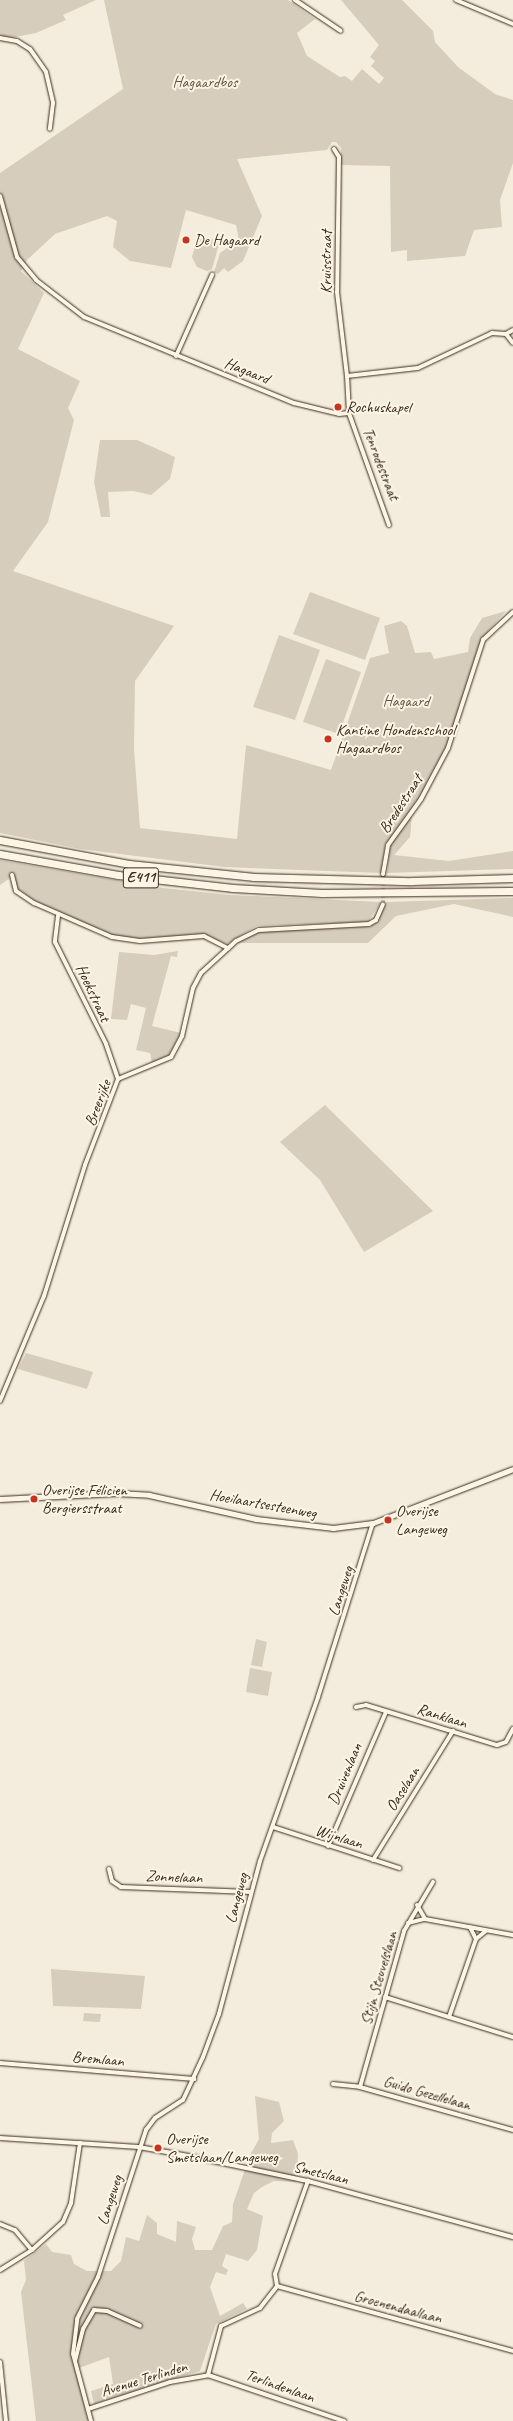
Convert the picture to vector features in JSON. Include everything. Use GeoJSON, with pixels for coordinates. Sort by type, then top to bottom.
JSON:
{"type":"FeatureCollection","features":[{"type":"Feature","properties":{"kind":"highway","name":"E411"},"geometry":{"type":"LineString","coordinates":[[0,840],[128,864],[254,877],[412,881],[513,878]]}},
{"type":"Feature","properties":{"kind":"highway","name":"E411"},"geometry":{"type":"LineString","coordinates":[[0,854],[118,875],[233,888],[329,893],[513,891]]}},
{"type":"Feature","properties":{"kind":"street"},"geometry":{"type":"LineString","coordinates":[[295,0],[341,31]]}},
{"type":"Feature","properties":{"kind":"street"},"geometry":{"type":"LineString","coordinates":[[456,0],[513,24]]}},
{"type":"Feature","properties":{"kind":"street"},"geometry":{"type":"LineString","coordinates":[[0,38],[17,41],[30,49],[46,72],[53,103],[50,128]]}},
{"type":"Feature","properties":{"kind":"street","name":"Kruisstraat"},"geometry":{"type":"LineString","coordinates":[[334,149],[338,157],[337,292],[347,376]]}},
{"type":"Feature","properties":{"kind":"street","name":"Hagaard"},"geometry":{"type":"LineString","coordinates":[[0,196],[17,257],[36,280],[84,318],[294,403],[339,414],[349,413]]}},
{"type":"Feature","properties":{"kind":"street"},"geometry":{"type":"LineString","coordinates":[[176,356],[212,275]]}},
{"type":"Feature","properties":{"kind":"street"},"geometry":{"type":"LineString","coordinates":[[349,413],[347,376],[418,368],[483,335],[506,334],[513,330]]}},
{"type":"Feature","properties":{"kind":"street"},"geometry":{"type":"LineString","coordinates":[[506,334],[513,343]]}},
{"type":"Feature","properties":{"kind":"street","name":"Tenrodestraat"},"geometry":{"type":"LineString","coordinates":[[349,413],[389,524]]}},
{"type":"Feature","properties":{"kind":"street","name":"Bredestraat"},"geometry":{"type":"LineString","coordinates":[[383,874],[388,845],[421,799],[448,748],[483,640],[513,612]]}},
{"type":"Feature","properties":{"kind":"street"},"geometry":{"type":"LineString","coordinates":[[12,875],[11,881],[18,893],[58,916],[124,940],[204,936],[228,948]]}},
{"type":"Feature","properties":{"kind":"street","name":"Breerijke"},"geometry":{"type":"LineString","coordinates":[[0,1401],[44,1296],[85,1165],[118,1079],[171,1057],[182,1036],[196,981],[228,948],[259,930],[369,924],[376,920],[383,904]]}},
{"type":"Feature","properties":{"kind":"street","name":"Hoekstraat"},"geometry":{"type":"LineString","coordinates":[[58,916],[55,942],[106,1044],[118,1079]]}},
{"type":"Feature","properties":{"kind":"street","name":"Hoeilaartsesteenweg"},"geometry":{"type":"LineString","coordinates":[[0,1499],[129,1494],[295,1526],[373,1524],[513,1469]]}},
{"type":"Feature","properties":{"kind":"street","name":"Langeweg"},"geometry":{"type":"LineString","coordinates":[[74,2361],[75,2326],[102,2263],[139,2147],[149,2124],[183,2100],[194,2079],[219,2014],[250,1892],[273,1827],[373,1524]]}},
{"type":"Feature","properties":{"kind":"street","name":"Ranklaan"},"geometry":{"type":"LineString","coordinates":[[356,1707],[366,1705],[497,1745],[506,1742],[513,1729]]}},
{"type":"Feature","properties":{"kind":"street","name":"Druivenlaan"},"geometry":{"type":"LineString","coordinates":[[328,1846],[386,1712]]}},
{"type":"Feature","properties":{"kind":"street","name":"Oaselaan"},"geometry":{"type":"LineString","coordinates":[[373,1860],[453,1732]]}},
{"type":"Feature","properties":{"kind":"street","name":"Wijnlaan"},"geometry":{"type":"LineString","coordinates":[[273,1827],[399,1868]]}},
{"type":"Feature","properties":{"kind":"street","name":"Zonnelaan"},"geometry":{"type":"LineString","coordinates":[[109,1869],[112,1881],[121,1887],[250,1892]]}},
{"type":"Feature","properties":{"kind":"street","name":"Stijn Steuvelslaan"},"geometry":{"type":"LineString","coordinates":[[360,2087],[407,1923],[433,1882]]}},
{"type":"Feature","properties":{"kind":"street"},"geometry":{"type":"LineString","coordinates":[[417,1905],[425,1919]]}},
{"type":"Feature","properties":{"kind":"street"},"geometry":{"type":"LineString","coordinates":[[407,1923],[425,1919],[513,1935]]}},
{"type":"Feature","properties":{"kind":"street"},"geometry":{"type":"LineString","coordinates":[[470,1927],[476,1939]]}},
{"type":"Feature","properties":{"kind":"street"},"geometry":{"type":"LineString","coordinates":[[450,2017],[476,1939],[487,1930]]}},
{"type":"Feature","properties":{"kind":"street"},"geometry":{"type":"LineString","coordinates":[[385,1998],[513,2037]]}},
{"type":"Feature","properties":{"kind":"street","name":"Bremlaan"},"geometry":{"type":"LineString","coordinates":[[0,2064],[194,2079]]}},
{"type":"Feature","properties":{"kind":"street","name":"Guido Gezellelaan"},"geometry":{"type":"LineString","coordinates":[[334,2084],[360,2087],[513,2130]]}},
{"type":"Feature","properties":{"kind":"street","name":"Smetslaan"},"geometry":{"type":"LineString","coordinates":[[0,2138],[139,2147],[308,2181],[513,2237]]}},
{"type":"Feature","properties":{"kind":"street"},"geometry":{"type":"LineString","coordinates":[[0,2270],[32,2250],[55,2231],[68,2212],[80,2143]]}},
{"type":"Feature","properties":{"kind":"street"},"geometry":{"type":"LineString","coordinates":[[208,2375],[221,2326],[260,2308],[277,2286],[275,2274],[308,2181]]}},
{"type":"Feature","properties":{"kind":"street"},"geometry":{"type":"LineString","coordinates":[[0,2224],[15,2230],[32,2250]]}},
{"type":"Feature","properties":{"kind":"street","name":"Groenendaallaan"},"geometry":{"type":"LineString","coordinates":[[277,2286],[513,2351]]}},
{"type":"Feature","properties":{"kind":"street"},"geometry":{"type":"LineString","coordinates":[[91,2421],[74,2361],[83,2329],[94,2310],[107,2312],[140,2326]]}},
{"type":"Feature","properties":{"kind":"street"},"geometry":{"type":"LineString","coordinates":[[0,2362],[6,2421]]}},
{"type":"Feature","properties":{"kind":"street","name":"Avenue Terlinden"},"geometry":{"type":"LineString","coordinates":[[88,2409],[170,2382],[208,2375]]}},
{"type":"Feature","properties":{"kind":"street","name":"Terlindenlaan"},"geometry":{"type":"LineString","coordinates":[[208,2375],[344,2421]]}},
{"type":"Feature","properties":{"kind":"green space"},"geometry":{"type":"Polygon","coordinates":[[[0,0],[96,0],[63,15],[66,20],[36,33],[0,40],[0,0]]]}},
{"type":"Feature","properties":{"kind":"green space","name":"Hagaardbos"},"geometry":{"type":"Polygon","coordinates":[[[104,0],[288,0],[315,19],[297,33],[307,56],[340,77],[345,76],[352,81],[362,69],[379,84],[384,78],[371,66],[375,61],[370,57],[379,45],[341,0],[402,0],[433,31],[435,42],[458,67],[495,94],[513,100],[513,163],[500,200],[502,227],[474,230],[465,256],[407,261],[407,250],[391,252],[390,166],[341,165],[341,148],[336,142],[332,142],[327,150],[237,159],[262,216],[243,261],[228,272],[224,268],[218,274],[214,272],[220,253],[239,240],[236,225],[186,210],[171,268],[130,261],[113,247],[117,221],[107,216],[55,234],[27,260],[21,271],[44,293],[18,349],[80,381],[68,408],[74,420],[48,522],[13,571],[174,626],[135,681],[134,749],[140,828],[237,839],[246,745],[331,770],[370,658],[389,653],[384,626],[401,621],[407,626],[415,653],[431,652],[434,659],[468,652],[470,638],[482,618],[506,611],[481,639],[471,680],[446,747],[420,799],[385,846],[381,873],[224,867],[80,849],[0,833],[0,173],[123,89],[104,0]]]}},
{"type":"Feature","properties":{"kind":"green space"},"geometry":{"type":"Polygon","coordinates":[[[198,235],[220,241],[212,269],[207,271],[197,267],[192,257],[198,235]]]}},
{"type":"Feature","properties":{"kind":"green space"},"geometry":{"type":"Polygon","coordinates":[[[100,440],[137,440],[175,457],[170,479],[151,495],[133,491],[108,492],[110,517],[101,517],[94,482],[100,440]]]}},
{"type":"Feature","properties":{"kind":"green space"},"geometry":{"type":"Polygon","coordinates":[[[310,592],[380,618],[365,660],[293,634],[310,592]]]}},
{"type":"Feature","properties":{"kind":"green space"},"geometry":{"type":"Polygon","coordinates":[[[279,635],[320,650],[295,720],[253,707],[279,635]]]}},
{"type":"Feature","properties":{"kind":"green space"},"geometry":{"type":"Polygon","coordinates":[[[326,659],[361,672],[339,734],[303,722],[326,659]]]}},
{"type":"Feature","properties":{"kind":"green space"},"geometry":{"type":"Polygon","coordinates":[[[412,816],[410,837],[394,855],[449,861],[513,851],[513,869],[387,873],[390,845],[412,816]]]}},
{"type":"Feature","properties":{"kind":"green space"},"geometry":{"type":"Polygon","coordinates":[[[0,860],[163,888],[230,895],[381,902],[368,922],[256,926],[227,944],[201,934],[138,939],[111,935],[42,906],[17,888],[13,876],[0,885],[0,860]]]}},
{"type":"Feature","properties":{"kind":"green space"},"geometry":{"type":"Polygon","coordinates":[[[513,898],[513,917],[454,904],[396,916],[368,943],[237,943],[252,934],[268,931],[377,923],[386,902],[513,898]]]}},
{"type":"Feature","properties":{"kind":"green space"},"geometry":{"type":"Polygon","coordinates":[[[178,951],[177,957],[171,956],[152,1026],[181,1033],[168,1057],[152,1063],[150,1053],[136,1050],[146,1008],[131,1004],[127,1020],[111,1019],[119,952],[154,955],[178,951]]]}},
{"type":"Feature","properties":{"kind":"green space"},"geometry":{"type":"Polygon","coordinates":[[[325,1105],[433,1211],[364,1252],[320,1180],[280,1142],[325,1105]]]}},
{"type":"Feature","properties":{"kind":"green space"},"geometry":{"type":"Polygon","coordinates":[[[26,1353],[93,1372],[87,1389],[18,1369],[26,1353]]]}},
{"type":"Feature","properties":{"kind":"green space"},"geometry":{"type":"Polygon","coordinates":[[[256,1639],[267,1642],[262,1667],[251,1665],[256,1639]]]}},
{"type":"Feature","properties":{"kind":"green space"},"geometry":{"type":"Polygon","coordinates":[[[250,1668],[272,1672],[268,1696],[246,1692],[250,1668]]]}},
{"type":"Feature","properties":{"kind":"green space"},"geometry":{"type":"Polygon","coordinates":[[[51,1969],[145,1976],[141,2009],[53,2006],[51,1969]]]}},
{"type":"Feature","properties":{"kind":"green space"},"geometry":{"type":"Polygon","coordinates":[[[84,2013],[101,2014],[100,2022],[83,2021],[84,2013]]]}},
{"type":"Feature","properties":{"kind":"green space"},"geometry":{"type":"Polygon","coordinates":[[[255,2096],[279,2102],[284,2121],[272,2133],[271,2143],[293,2140],[298,2154],[296,2182],[274,2181],[262,2187],[254,2193],[247,2209],[263,2216],[257,2250],[248,2261],[226,2254],[222,2266],[228,2270],[226,2275],[216,2272],[210,2287],[220,2316],[243,2303],[247,2309],[216,2324],[200,2371],[94,2404],[91,2391],[113,2384],[109,2357],[79,2368],[88,2421],[36,2421],[21,2292],[26,2280],[24,2261],[46,2244],[52,2252],[71,2255],[74,2264],[87,2271],[111,2271],[121,2261],[126,2237],[139,2241],[147,2215],[157,2223],[157,2234],[176,2242],[177,2221],[196,2227],[192,2239],[195,2250],[212,2250],[223,2226],[232,2222],[233,2204],[250,2155],[259,2139],[255,2096]]]}},
{"type":"Feature","properties":{"kind":"tunnel"},"geometry":{"type":"LineString","coordinates":[[383,874],[383,904]]}},
{"type":"Feature","properties":{"kind":"place","name":"De Hagaard"},"geometry":{"type":"Point","coordinates":[186,240]}},
{"type":"Feature","properties":{"kind":"place","name":"Rochuskapel"},"geometry":{"type":"Point","coordinates":[338,407]}},
{"type":"Feature","properties":{"kind":"place","name":"Kantine Hondenschool Hagaardbos"},"geometry":{"type":"Point","coordinates":[328,739]}},
{"type":"Feature","properties":{"kind":"place","name":"Overijse Félicien Bergiersstraat"},"geometry":{"type":"Point","coordinates":[34,1499]}},
{"type":"Feature","properties":{"kind":"place","name":"Overijse Langeweg"},"geometry":{"type":"Point","coordinates":[388,1520]}},
{"type":"Feature","properties":{"kind":"place","name":"Overijse Smetslaan/Langeweg"},"geometry":{"type":"Point","coordinates":[158,2148]}}]}
